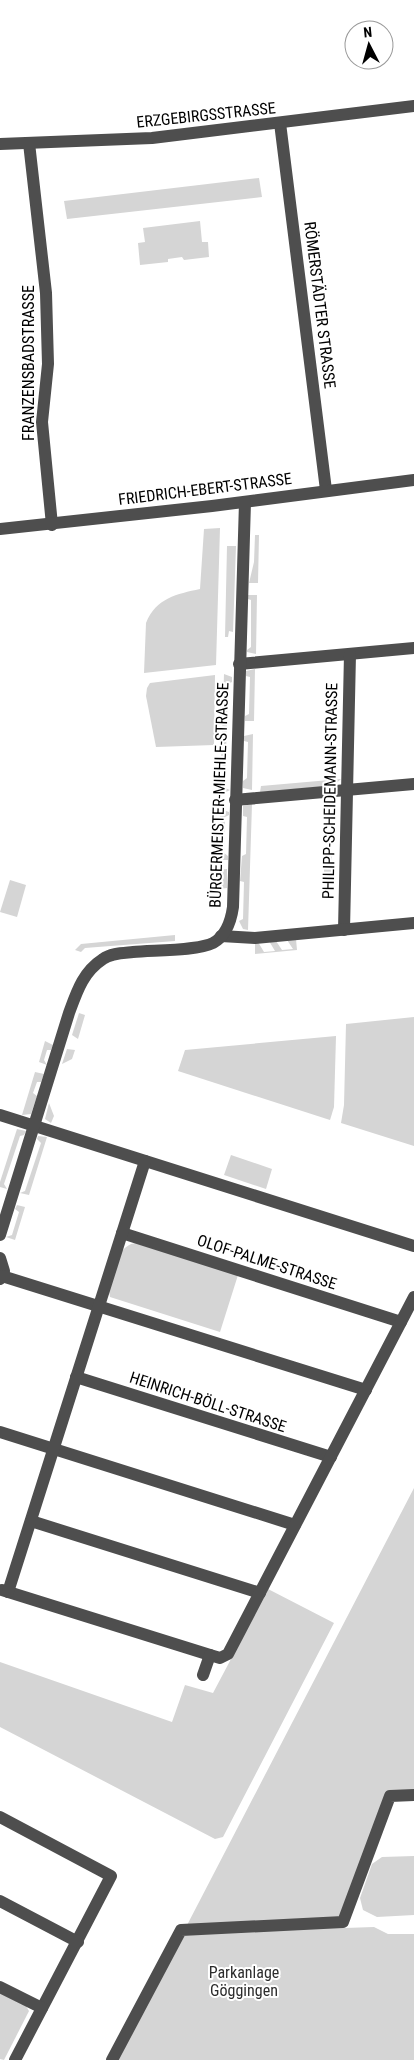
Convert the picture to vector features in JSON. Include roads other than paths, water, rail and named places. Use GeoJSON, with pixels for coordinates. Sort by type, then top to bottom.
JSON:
{"type":"FeatureCollection","features":[{"type":"Feature","properties":{"kind":"street","name":"ERZGEBIRGSSTRASSE"},"geometry":{"type":"LineString","coordinates":[[0,144],[152,138],[414,106]]}},
{"type":"Feature","properties":{"kind":"street","name":"RÖMERSTÄDTER STRASSE"},"geometry":{"type":"LineString","coordinates":[[280,123],[326,490]]}},
{"type":"Feature","properties":{"kind":"street","name":"FRANZENSBADSTRASSE"},"geometry":{"type":"LineString","coordinates":[[29,143],[46,293],[48,364],[42,422],[52,524]]}},
{"type":"Feature","properties":{"kind":"street","name":"FRIEDRICH-EBERT-STRASSE"},"geometry":{"type":"LineString","coordinates":[[0,530],[245,502],[414,480]]}},
{"type":"Feature","properties":{"kind":"street","name":"BÜRGERMEISTER-MIEHLE-STRASSE"},"geometry":{"type":"LineString","coordinates":[[221,936],[231,921],[234,908],[235,800],[245,502]]}},
{"type":"Feature","properties":{"kind":"street"},"geometry":{"type":"LineString","coordinates":[[239,664],[414,648]]}},
{"type":"Feature","properties":{"kind":"street","name":"PHILIPP-SCHEIDEMANN-STRASSE"},"geometry":{"type":"LineString","coordinates":[[344,930],[350,654]]}},
{"type":"Feature","properties":{"kind":"street"},"geometry":{"type":"LineString","coordinates":[[235,800],[414,784]]}},
{"type":"Feature","properties":{"kind":"street"},"geometry":{"type":"LineString","coordinates":[[0,1235],[76,995],[84,977],[92,967],[105,957],[123,952],[213,943],[221,936],[250,938],[414,924]]}},
{"type":"Feature","properties":{"kind":"street"},"geometry":{"type":"LineString","coordinates":[[0,1115],[414,1246]]}},
{"type":"Feature","properties":{"kind":"street"},"geometry":{"type":"LineString","coordinates":[[145,1161],[31,1520],[4,1590],[210,1656],[220,1658],[228,1654],[414,1297]]}},
{"type":"Feature","properties":{"kind":"street","name":"OLOF-PALME-STRASSE"},"geometry":{"type":"LineString","coordinates":[[122,1233],[402,1322]]}},
{"type":"Feature","properties":{"kind":"street"},"geometry":{"type":"LineString","coordinates":[[0,1258],[4,1266],[1,1277],[99,1305],[366,1390]]}},
{"type":"Feature","properties":{"kind":"street","name":"HEINRICH-BÖLL-STRASSE"},"geometry":{"type":"LineString","coordinates":[[76,1377],[331,1457]]}},
{"type":"Feature","properties":{"kind":"street"},"geometry":{"type":"LineString","coordinates":[[0,1432],[295,1525]]}},
{"type":"Feature","properties":{"kind":"street"},"geometry":{"type":"LineString","coordinates":[[31,1520],[260,1593]]}},
{"type":"Feature","properties":{"kind":"street"},"geometry":{"type":"LineString","coordinates":[[203,1675],[210,1656]]}},
{"type":"Feature","properties":{"kind":"street"},"geometry":{"type":"LineString","coordinates":[[112,2060],[181,1930],[343,1922],[390,1796],[414,1795]]}},
{"type":"Feature","properties":{"kind":"street"},"geometry":{"type":"LineString","coordinates":[[0,1817],[111,1876],[15,2060]]}},
{"type":"Feature","properties":{"kind":"street"},"geometry":{"type":"LineString","coordinates":[[0,1901],[78,1942]]}},
{"type":"Feature","properties":{"kind":"street"},"geometry":{"type":"LineString","coordinates":[[0,1987],[42,2008]]}},
{"type":"Feature","properties":{"kind":"park label","name":"Parkanlage Göggingen"},"geometry":{"type":"Point","coordinates":[244,1981]}}]}
